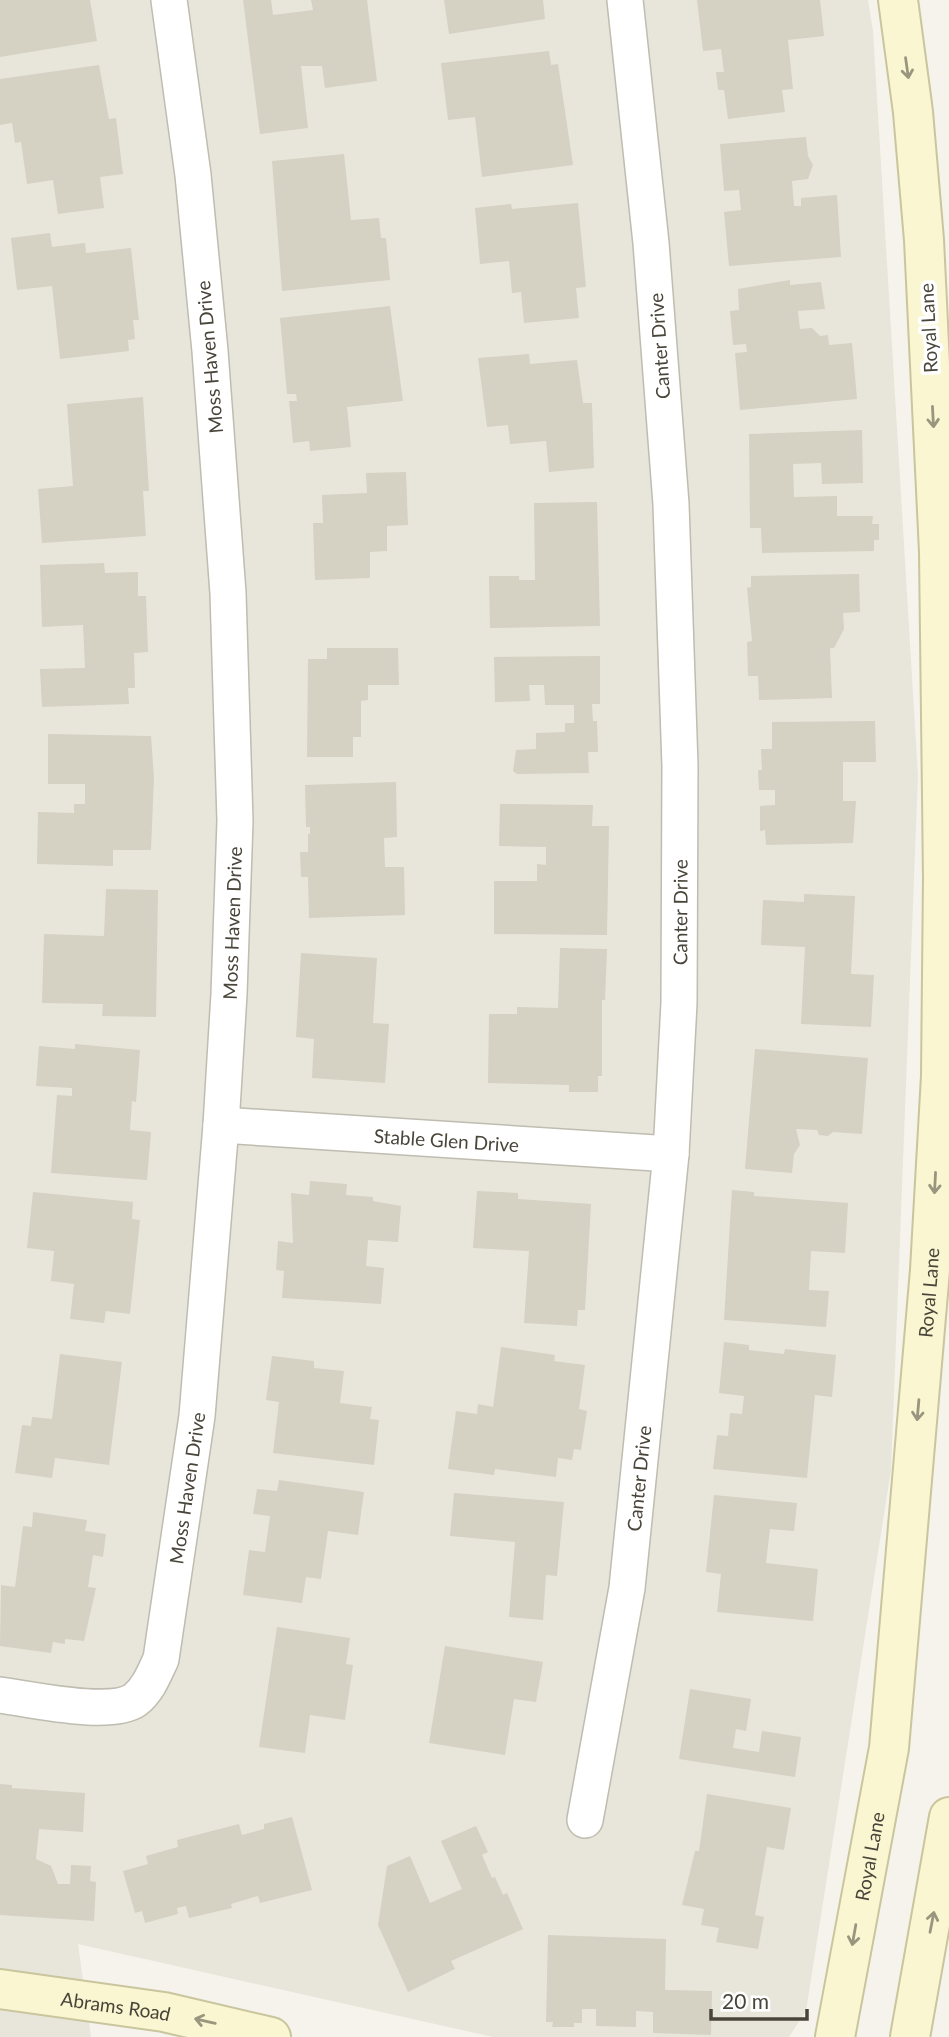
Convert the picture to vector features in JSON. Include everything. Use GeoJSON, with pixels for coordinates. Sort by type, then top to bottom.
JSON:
{"type":"FeatureCollection","features":[{"type":"Feature","properties":{"kind":"main road","name":"Royal Lane"},"geometry":{"type":"LineString","coordinates":[[835,2037],[889,1748],[929,1284],[941,1076],[943,878],[939,552],[924,240],[913,112],[898,0]]}},
{"type":"Feature","properties":{"kind":"main road"},"geometry":{"type":"LineString","coordinates":[[910,2037],[949,1817]]}},
{"type":"Feature","properties":{"kind":"main road","name":"Abrams Road"},"geometry":{"type":"LineString","coordinates":[[0,1989],[164,2012],[271,2037]]}},
{"type":"Feature","properties":{"kind":"street","name":"Moss Haven Drive"},"geometry":{"type":"LineString","coordinates":[[0,1695],[98,1708],[118,1707],[135,1700],[151,1682],[161,1659],[197,1416],[221,1125],[235,821],[229,593],[210,351],[194,188],[169,0]]}},
{"type":"Feature","properties":{"kind":"street","name":"Canter Drive"},"geometry":{"type":"LineString","coordinates":[[585,1820],[627,1588],[671,1154],[679,1003],[680,766],[671,504],[651,243],[625,0]]}},
{"type":"Feature","properties":{"kind":"street","name":"Stable Glen Drive"},"geometry":{"type":"LineString","coordinates":[[221,1125],[671,1154]]}},
{"type":"Feature","properties":{"kind":"shaded area"},"geometry":{"type":"Polygon","coordinates":[[[0,0],[868,0],[873,31],[918,776],[891,1470],[806,2011],[789,2037],[493,2037],[78,1944],[91,2037],[0,2037],[0,0]]]}},
{"type":"Feature","properties":{"kind":"building"},"geometry":{"type":"Polygon","coordinates":[[[0,0],[90,0],[97,41],[0,57],[0,0]]]}},
{"type":"Feature","properties":{"kind":"building"},"geometry":{"type":"Polygon","coordinates":[[[243,0],[271,0],[273,15],[313,10],[311,0],[367,0],[377,81],[325,88],[322,66],[301,66],[308,128],[260,134],[243,0]]]}},
{"type":"Feature","properties":{"kind":"building"},"geometry":{"type":"Polygon","coordinates":[[[444,0],[543,0],[545,19],[449,34],[444,0]]]}},
{"type":"Feature","properties":{"kind":"building"},"geometry":{"type":"Polygon","coordinates":[[[697,0],[820,0],[824,36],[788,40],[793,89],[782,90],[785,112],[728,119],[724,90],[718,90],[716,72],[724,72],[721,49],[703,51],[697,0]]]}},
{"type":"Feature","properties":{"kind":"building"},"geometry":{"type":"Polygon","coordinates":[[[549,51],[551,65],[558,64],[573,165],[482,177],[475,117],[448,120],[441,63],[549,51]]]}},
{"type":"Feature","properties":{"kind":"building"},"geometry":{"type":"Polygon","coordinates":[[[99,65],[109,119],[116,118],[123,174],[100,177],[104,208],[58,214],[53,180],[27,184],[21,142],[15,143],[12,123],[0,125],[0,79],[99,65]]]}},
{"type":"Feature","properties":{"kind":"building"},"geometry":{"type":"Polygon","coordinates":[[[806,137],[808,156],[813,165],[808,179],[792,181],[794,206],[801,206],[801,198],[837,195],[841,257],[729,266],[724,212],[741,210],[739,190],[724,191],[720,144],[806,137]]]}},
{"type":"Feature","properties":{"kind":"building"},"geometry":{"type":"Polygon","coordinates":[[[344,154],[351,220],[379,218],[381,238],[386,238],[390,280],[282,291],[272,161],[344,154]]]}},
{"type":"Feature","properties":{"kind":"building"},"geometry":{"type":"Polygon","coordinates":[[[578,203],[586,287],[576,288],[579,318],[524,323],[521,292],[512,293],[509,261],[480,264],[475,208],[511,204],[512,209],[578,203]]]}},
{"type":"Feature","properties":{"kind":"building"},"geometry":{"type":"Polygon","coordinates":[[[50,233],[52,247],[85,243],[86,253],[131,248],[139,320],[133,320],[135,339],[128,340],[129,351],[60,359],[52,286],[17,290],[11,238],[50,233]]]}},
{"type":"Feature","properties":{"kind":"building"},"geometry":{"type":"Polygon","coordinates":[[[790,280],[790,285],[821,282],[825,309],[798,311],[800,329],[812,328],[820,336],[828,335],[829,345],[852,343],[857,399],[740,410],[735,353],[747,352],[746,344],[733,345],[730,311],[739,310],[738,289],[790,280]]]}},
{"type":"Feature","properties":{"kind":"building"},"geometry":{"type":"Polygon","coordinates":[[[390,306],[403,401],[347,407],[351,447],[310,451],[309,441],[293,443],[289,401],[297,401],[296,394],[287,394],[280,318],[390,306]]]}},
{"type":"Feature","properties":{"kind":"building"},"geometry":{"type":"Polygon","coordinates":[[[529,354],[530,364],[577,360],[583,403],[592,403],[594,468],[549,472],[546,441],[510,444],[508,425],[487,427],[478,358],[529,354]]]}},
{"type":"Feature","properties":{"kind":"building"},"geometry":{"type":"Polygon","coordinates":[[[143,397],[149,491],[143,491],[146,536],[42,543],[38,489],[73,486],[67,404],[143,397]]]}},
{"type":"Feature","properties":{"kind":"building"},"geometry":{"type":"Polygon","coordinates":[[[862,430],[863,483],[822,484],[821,463],[793,464],[794,497],[837,496],[837,516],[873,516],[872,524],[879,524],[879,540],[874,540],[874,551],[762,553],[761,528],[750,528],[749,434],[862,430]]]}},
{"type":"Feature","properties":{"kind":"building"},"geometry":{"type":"Polygon","coordinates":[[[406,472],[408,525],[387,526],[387,551],[370,552],[370,578],[315,580],[313,523],[323,523],[322,495],[367,493],[366,473],[406,472]]]}},
{"type":"Feature","properties":{"kind":"building"},"geometry":{"type":"Polygon","coordinates":[[[597,502],[600,626],[490,628],[489,576],[519,576],[519,580],[535,580],[534,503],[597,502]]]}},
{"type":"Feature","properties":{"kind":"building"},"geometry":{"type":"Polygon","coordinates":[[[104,563],[105,573],[138,572],[138,596],[146,596],[148,652],[134,653],[135,688],[128,688],[129,704],[42,707],[40,669],[85,668],[83,625],[42,627],[40,565],[104,563]]]}},
{"type":"Feature","properties":{"kind":"building"},"geometry":{"type":"Polygon","coordinates":[[[859,574],[860,612],[843,613],[844,629],[834,648],[830,648],[832,698],[759,700],[758,676],[748,676],[747,642],[752,641],[747,588],[751,587],[751,576],[859,574]]]}},
{"type":"Feature","properties":{"kind":"building"},"geometry":{"type":"Polygon","coordinates":[[[327,648],[398,648],[399,685],[368,685],[368,700],[361,701],[361,737],[353,737],[353,757],[307,757],[308,659],[327,659],[327,648]]]}},
{"type":"Feature","properties":{"kind":"building"},"geometry":{"type":"Polygon","coordinates":[[[600,656],[600,704],[592,704],[593,721],[597,721],[598,752],[588,752],[589,773],[517,774],[513,771],[516,750],[536,749],[536,733],[565,732],[565,723],[574,723],[574,705],[545,705],[544,685],[529,685],[530,701],[495,702],[494,657],[600,656]]]}},
{"type":"Feature","properties":{"kind":"building"},"geometry":{"type":"Polygon","coordinates":[[[875,721],[876,762],[843,762],[843,801],[856,801],[853,843],[766,845],[765,830],[760,831],[760,806],[775,805],[775,790],[759,790],[758,770],[762,770],[761,749],[772,749],[772,722],[875,721]]]}},
{"type":"Feature","properties":{"kind":"building"},"geometry":{"type":"Polygon","coordinates":[[[48,734],[151,736],[154,778],[151,850],[113,850],[113,866],[37,864],[38,812],[74,813],[74,804],[85,804],[85,784],[48,784],[48,734]]]}},
{"type":"Feature","properties":{"kind":"building"},"geometry":{"type":"Polygon","coordinates":[[[396,782],[397,837],[384,838],[385,867],[404,867],[405,915],[309,918],[308,877],[301,877],[300,852],[308,852],[310,834],[310,827],[306,827],[305,785],[396,782]]]}},
{"type":"Feature","properties":{"kind":"building"},"geometry":{"type":"Polygon","coordinates":[[[500,804],[593,805],[592,826],[609,826],[607,935],[494,934],[494,881],[537,881],[537,864],[546,865],[546,847],[499,846],[500,804]]]}},
{"type":"Feature","properties":{"kind":"building"},"geometry":{"type":"Polygon","coordinates":[[[106,889],[158,890],[156,1017],[102,1016],[103,1004],[42,1003],[44,934],[104,936],[106,889]]]}},
{"type":"Feature","properties":{"kind":"building"},"geometry":{"type":"Polygon","coordinates":[[[804,894],[855,896],[851,974],[874,975],[871,1027],[801,1024],[805,947],[761,945],[763,900],[804,902],[804,894]]]}},
{"type":"Feature","properties":{"kind":"building"},"geometry":{"type":"Polygon","coordinates":[[[560,948],[607,949],[605,1000],[602,1000],[602,1076],[598,1076],[598,1092],[569,1092],[569,1085],[488,1083],[489,1014],[517,1014],[517,1007],[558,1008],[560,948]]]}},
{"type":"Feature","properties":{"kind":"building"},"geometry":{"type":"Polygon","coordinates":[[[301,953],[377,958],[373,1023],[389,1024],[385,1083],[312,1078],[314,1039],[296,1037],[301,953]]]}},
{"type":"Feature","properties":{"kind":"building"},"geometry":{"type":"Polygon","coordinates":[[[75,1044],[140,1050],[136,1102],[132,1101],[130,1130],[151,1132],[147,1180],[51,1173],[57,1095],[72,1096],[72,1088],[36,1086],[39,1046],[75,1049],[75,1044]]]}},
{"type":"Feature","properties":{"kind":"building"},"geometry":{"type":"Polygon","coordinates":[[[755,1049],[868,1058],[862,1134],[833,1132],[828,1136],[819,1135],[817,1130],[796,1129],[800,1145],[794,1154],[792,1173],[745,1169],[755,1049]]]}},
{"type":"Feature","properties":{"kind":"building"},"geometry":{"type":"Polygon","coordinates":[[[310,1181],[347,1184],[346,1195],[373,1197],[373,1201],[401,1206],[398,1242],[368,1240],[366,1266],[384,1268],[381,1304],[282,1298],[284,1271],[276,1270],[278,1241],[293,1243],[291,1193],[309,1195],[310,1181]]]}},
{"type":"Feature","properties":{"kind":"building"},"geometry":{"type":"Polygon","coordinates":[[[732,1190],[754,1192],[754,1196],[848,1203],[845,1253],[811,1251],[809,1290],[829,1291],[826,1327],[724,1320],[732,1190]]]}},
{"type":"Feature","properties":{"kind":"building"},"geometry":{"type":"Polygon","coordinates":[[[477,1191],[518,1193],[518,1199],[591,1204],[585,1310],[578,1310],[577,1326],[524,1323],[529,1251],[473,1248],[477,1191]]]}},
{"type":"Feature","properties":{"kind":"building"},"geometry":{"type":"Polygon","coordinates":[[[33,1192],[133,1202],[132,1219],[140,1220],[130,1314],[106,1311],[104,1323],[70,1319],[74,1284],[51,1281],[54,1251],[27,1248],[33,1192]]]}},
{"type":"Feature","properties":{"kind":"building"},"geometry":{"type":"Polygon","coordinates":[[[724,1342],[749,1345],[749,1350],[784,1354],[785,1349],[836,1355],[832,1397],[815,1395],[807,1478],[713,1469],[717,1435],[728,1436],[730,1413],[742,1414],[744,1396],[719,1393],[724,1342]]]}},
{"type":"Feature","properties":{"kind":"building"},"geometry":{"type":"Polygon","coordinates":[[[501,1347],[555,1355],[554,1361],[585,1365],[579,1409],[587,1411],[581,1450],[574,1449],[572,1460],[558,1458],[556,1477],[495,1469],[494,1475],[448,1469],[456,1411],[477,1414],[478,1404],[493,1407],[501,1347]]]}},
{"type":"Feature","properties":{"kind":"building"},"geometry":{"type":"Polygon","coordinates":[[[60,1354],[122,1362],[109,1465],[55,1458],[52,1478],[15,1473],[22,1425],[31,1426],[32,1417],[52,1419],[60,1354]]]}},
{"type":"Feature","properties":{"kind":"building"},"geometry":{"type":"Polygon","coordinates":[[[272,1356],[314,1361],[314,1368],[344,1371],[340,1403],[372,1407],[370,1419],[379,1420],[374,1465],[273,1453],[279,1402],[266,1400],[272,1356]]]}},
{"type":"Feature","properties":{"kind":"building"},"geometry":{"type":"Polygon","coordinates":[[[279,1480],[364,1492],[358,1535],[328,1531],[321,1579],[306,1577],[302,1603],[243,1595],[249,1550],[265,1552],[270,1516],[253,1514],[257,1489],[277,1491],[279,1480]]]}},
{"type":"Feature","properties":{"kind":"building"},"geometry":{"type":"Polygon","coordinates":[[[454,1493],[564,1502],[557,1576],[546,1575],[543,1620],[509,1617],[515,1542],[450,1536],[454,1493]]]}},
{"type":"Feature","properties":{"kind":"building"},"geometry":{"type":"Polygon","coordinates":[[[714,1495],[797,1503],[794,1531],[770,1529],[766,1563],[818,1569],[813,1621],[717,1612],[721,1574],[706,1572],[714,1495]]]}},
{"type":"Feature","properties":{"kind":"building"},"geometry":{"type":"Polygon","coordinates":[[[33,1512],[87,1520],[85,1531],[106,1534],[103,1557],[93,1555],[88,1587],[96,1588],[84,1641],[65,1639],[65,1644],[53,1642],[51,1653],[0,1646],[1,1585],[15,1587],[23,1526],[32,1527],[33,1512]]]}},
{"type":"Feature","properties":{"kind":"building"},"geometry":{"type":"Polygon","coordinates":[[[277,1627],[350,1638],[346,1664],[353,1665],[345,1720],[310,1715],[305,1753],[259,1747],[277,1627]]]}},
{"type":"Feature","properties":{"kind":"building"},"geometry":{"type":"Polygon","coordinates":[[[445,1646],[543,1662],[536,1702],[514,1699],[505,1755],[429,1743],[445,1646]]]}},
{"type":"Feature","properties":{"kind":"building"},"geometry":{"type":"Polygon","coordinates":[[[690,1689],[751,1699],[746,1731],[736,1729],[733,1748],[759,1752],[762,1731],[801,1737],[795,1777],[679,1759],[690,1689]]]}},
{"type":"Feature","properties":{"kind":"building"},"geometry":{"type":"Polygon","coordinates":[[[0,1784],[12,1785],[12,1788],[85,1793],[83,1832],[39,1829],[36,1859],[51,1866],[58,1884],[70,1884],[71,1865],[91,1866],[90,1881],[96,1882],[94,1921],[0,1915],[0,1784]]]}},
{"type":"Feature","properties":{"kind":"building"},"geometry":{"type":"Polygon","coordinates":[[[707,1794],[791,1808],[784,1850],[767,1847],[755,1915],[764,1917],[758,1949],[716,1942],[719,1928],[701,1925],[704,1909],[682,1905],[695,1851],[699,1851],[707,1794]]]}},
{"type":"Feature","properties":{"kind":"building"},"geometry":{"type":"Polygon","coordinates":[[[292,1817],[312,1890],[260,1903],[258,1896],[231,1904],[232,1908],[189,1918],[186,1906],[177,1908],[178,1914],[145,1923],[142,1911],[135,1913],[123,1871],[148,1864],[146,1856],[178,1847],[177,1840],[239,1824],[242,1835],[264,1829],[264,1824],[292,1817]]]}},
{"type":"Feature","properties":{"kind":"building"},"geometry":{"type":"Polygon","coordinates":[[[476,1826],[488,1852],[482,1855],[492,1878],[495,1877],[503,1895],[507,1893],[523,1929],[451,1961],[455,1969],[408,1992],[378,1925],[387,1866],[410,1856],[430,1903],[462,1889],[441,1841],[476,1826]]]}},
{"type":"Feature","properties":{"kind":"building"},"geometry":{"type":"Polygon","coordinates":[[[548,1935],[666,1939],[665,1990],[712,1991],[711,2035],[653,2033],[653,2012],[636,2011],[636,2027],[596,2026],[596,2009],[582,2009],[582,2023],[574,2023],[574,2027],[552,2027],[553,2022],[546,2022],[548,1935]]]}}]}
